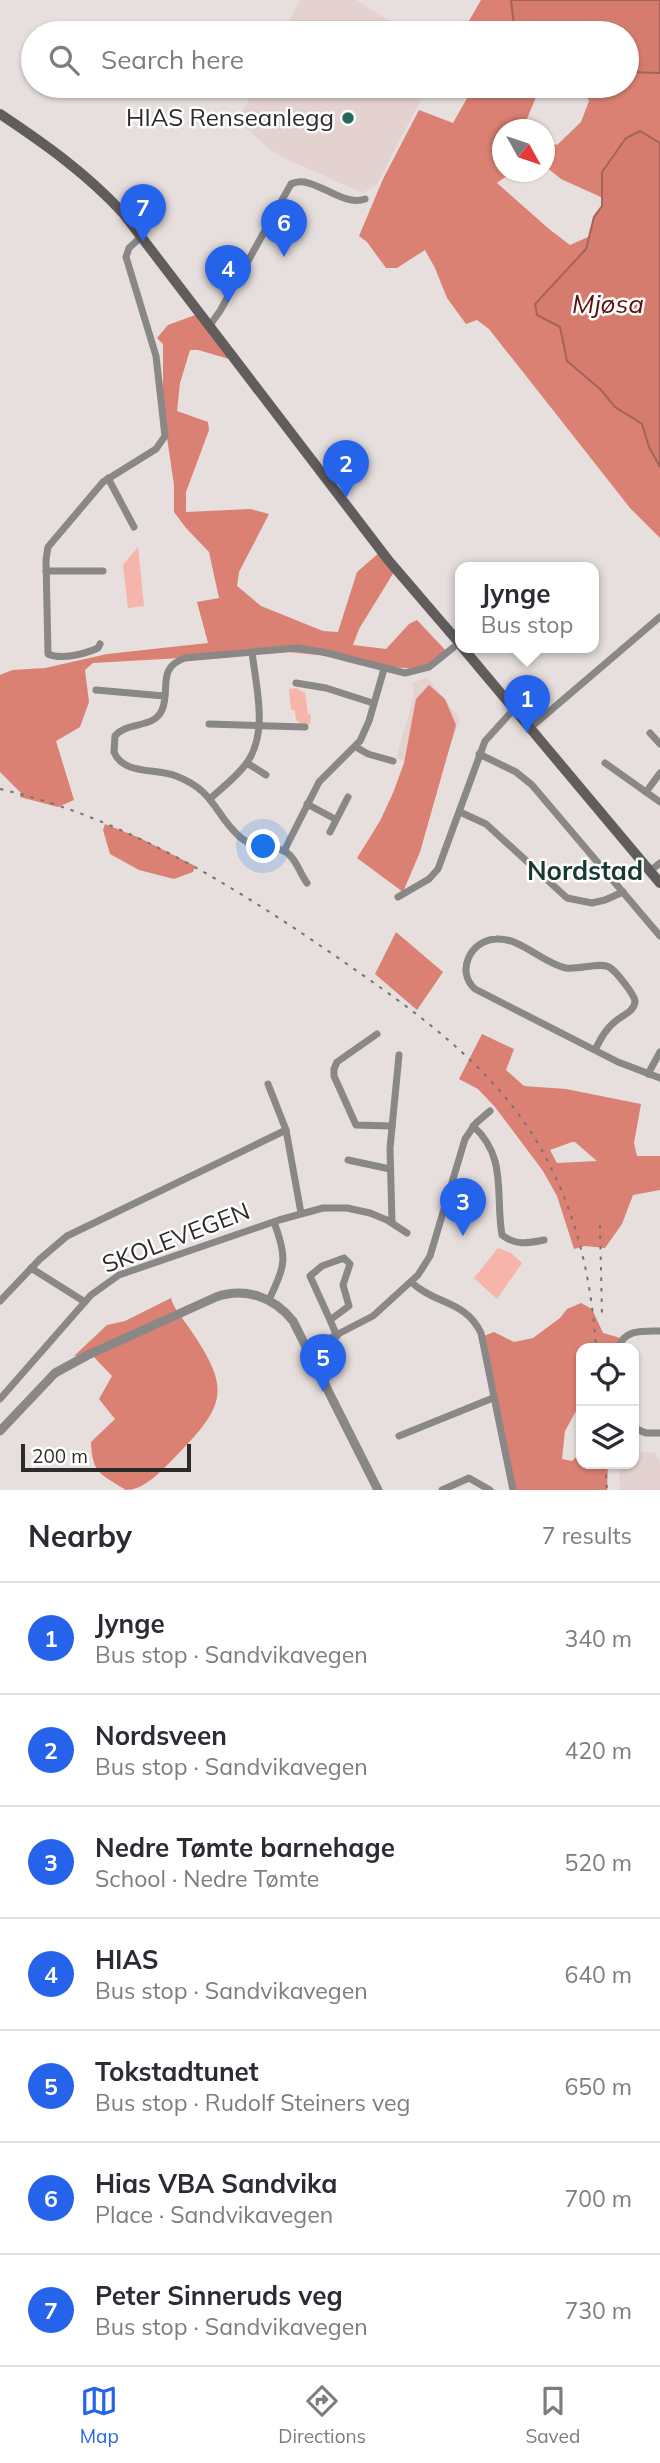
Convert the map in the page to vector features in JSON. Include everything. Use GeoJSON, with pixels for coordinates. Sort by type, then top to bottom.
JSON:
{"type":"FeatureCollection","features":[{"type":"Feature","properties":{"kind":"main road"},"geometry":{"type":"LineString","coordinates":[[0,114],[84,173],[117,207],[142,236],[389,561],[455,639]]}},
{"type":"Feature","properties":{"kind":"main road"},"geometry":{"type":"LineString","coordinates":[[467,653],[660,883]]}},
{"type":"Feature","properties":{"kind":"street"},"geometry":{"type":"LineString","coordinates":[[210,325],[291,184],[300,181],[352,200],[365,199]]}},
{"type":"Feature","properties":{"kind":"street"},"geometry":{"type":"LineString","coordinates":[[100,644],[96,650],[89,652],[55,657],[48,654],[47,551],[51,542],[108,478],[156,449],[166,433],[156,356],[126,257],[129,248],[142,236]]}},
{"type":"Feature","properties":{"kind":"street"},"geometry":{"type":"LineString","coordinates":[[108,478],[134,527]]}},
{"type":"Feature","properties":{"kind":"street"},"geometry":{"type":"LineString","coordinates":[[46,571],[103,571]]}},
{"type":"Feature","properties":{"kind":"street"},"geometry":{"type":"LineString","coordinates":[[530,728],[660,617]]}},
{"type":"Feature","properties":{"kind":"street"},"geometry":{"type":"LineString","coordinates":[[307,883],[291,856],[284,851],[246,842],[211,798],[188,781],[159,770],[127,767],[116,758],[113,746],[118,733],[126,727],[153,720],[162,710],[167,675],[178,661],[188,658],[287,648],[315,650],[401,673],[420,671],[455,649]]}},
{"type":"Feature","properties":{"kind":"street"},"geometry":{"type":"LineString","coordinates":[[211,798],[247,762],[254,750],[259,724],[252,652]]}},
{"type":"Feature","properties":{"kind":"street"},"geometry":{"type":"LineString","coordinates":[[284,851],[324,775],[356,747],[365,731],[384,669]]}},
{"type":"Feature","properties":{"kind":"street"},"geometry":{"type":"LineString","coordinates":[[296,683],[373,703]]}},
{"type":"Feature","properties":{"kind":"street"},"geometry":{"type":"LineString","coordinates":[[96,690],[164,695]]}},
{"type":"Feature","properties":{"kind":"street"},"geometry":{"type":"LineString","coordinates":[[398,897],[434,875],[443,859],[479,754],[491,732],[514,709]]}},
{"type":"Feature","properties":{"kind":"street"},"geometry":{"type":"LineString","coordinates":[[209,724],[219,727],[259,724],[305,727]]}},
{"type":"Feature","properties":{"kind":"street"},"geometry":{"type":"LineString","coordinates":[[650,733],[660,744]]}},
{"type":"Feature","properties":{"kind":"street"},"geometry":{"type":"LineString","coordinates":[[356,747],[368,754],[393,761]]}},
{"type":"Feature","properties":{"kind":"street"},"geometry":{"type":"LineString","coordinates":[[479,754],[516,772],[532,785],[660,936]]}},
{"type":"Feature","properties":{"kind":"street"},"geometry":{"type":"LineString","coordinates":[[247,762],[266,775]]}},
{"type":"Feature","properties":{"kind":"street"},"geometry":{"type":"LineString","coordinates":[[605,763],[660,802]]}},
{"type":"Feature","properties":{"kind":"street"},"geometry":{"type":"LineString","coordinates":[[646,792],[660,773]]}},
{"type":"Feature","properties":{"kind":"street"},"geometry":{"type":"LineString","coordinates":[[330,832],[348,797]]}},
{"type":"Feature","properties":{"kind":"street"},"geometry":{"type":"LineString","coordinates":[[307,804],[335,819]]}},
{"type":"Feature","properties":{"kind":"street"},"geometry":{"type":"LineString","coordinates":[[460,811],[486,824],[567,898],[592,902],[614,898],[623,892]]}},
{"type":"Feature","properties":{"kind":"street"},"geometry":{"type":"LineString","coordinates":[[650,871],[660,863]]}},
{"type":"Feature","properties":{"kind":"street"},"geometry":{"type":"LineString","coordinates":[[595,1050],[605,1031],[631,1010],[635,1003],[628,987],[610,968],[565,968],[503,939],[484,942],[471,951],[466,970],[468,981],[475,989],[595,1050],[660,1078]]}},
{"type":"Feature","properties":{"kind":"street"},"geometry":{"type":"LineString","coordinates":[[377,1034],[337,1062],[334,1076],[356,1125],[392,1126]]}},
{"type":"Feature","properties":{"kind":"street"},"geometry":{"type":"LineString","coordinates":[[648,1074],[660,1052]]}},
{"type":"Feature","properties":{"kind":"street"},"geometry":{"type":"LineString","coordinates":[[391,1222],[392,1126],[399,1055]]}},
{"type":"Feature","properties":{"kind":"street"},"geometry":{"type":"LineString","coordinates":[[268,1084],[286,1130],[301,1213]]}},
{"type":"Feature","properties":{"kind":"street"},"geometry":{"type":"LineString","coordinates":[[307,1350],[373,1316],[411,1282],[429,1261],[464,1142],[473,1126],[491,1111]]}},
{"type":"Feature","properties":{"kind":"street"},"geometry":{"type":"LineString","coordinates":[[473,1126],[485,1138],[498,1168],[502,1235],[514,1242],[526,1244],[544,1240]]}},
{"type":"Feature","properties":{"kind":"street"},"geometry":{"type":"LineString","coordinates":[[0,1301],[67,1236],[286,1130]]}},
{"type":"Feature","properties":{"kind":"street"},"geometry":{"type":"LineString","coordinates":[[348,1160],[390,1168]]}},
{"type":"Feature","properties":{"kind":"street","name":"SKOLEVEGEN"},"geometry":{"type":"LineString","coordinates":[[0,1399],[85,1302],[101,1286],[119,1275],[301,1213],[323,1208],[347,1208],[370,1213],[407,1233]]}},
{"type":"Feature","properties":{"kind":"street"},"geometry":{"type":"LineString","coordinates":[[269,1300],[284,1262],[274,1222]]}},
{"type":"Feature","properties":{"kind":"street"},"geometry":{"type":"LineString","coordinates":[[330,1320],[349,1307],[343,1288],[350,1266],[346,1258],[339,1258],[322,1266],[310,1276],[337,1336]]}},
{"type":"Feature","properties":{"kind":"street"},"geometry":{"type":"LineString","coordinates":[[31,1268],[85,1302]]}},
{"type":"Feature","properties":{"kind":"street"},"geometry":{"type":"LineString","coordinates":[[411,1282],[430,1296],[457,1306],[474,1320],[483,1341],[513,1490]]}},
{"type":"Feature","properties":{"kind":"street"},"geometry":{"type":"LineString","coordinates":[[0,1431],[55,1373],[88,1355],[222,1295],[248,1293],[269,1300],[290,1317],[378,1490]]}},
{"type":"Feature","properties":{"kind":"street"},"geometry":{"type":"LineString","coordinates":[[620,1343],[621,1339],[629,1334],[660,1331]]}},
{"type":"Feature","properties":{"kind":"street"},"geometry":{"type":"LineString","coordinates":[[399,1436],[493,1398]]}},
{"type":"Feature","properties":{"kind":"street"},"geometry":{"type":"LineString","coordinates":[[639,1430],[660,1433]]}},
{"type":"Feature","properties":{"kind":"street"},"geometry":{"type":"LineString","coordinates":[[442,1490],[469,1478],[490,1490]]}},
{"type":"Feature","properties":{"kind":"shaded area"},"geometry":{"type":"Polygon","coordinates":[[[300,0],[356,0],[390,21],[289,21],[300,0]]]}},
{"type":"Feature","properties":{"kind":"shaded area"},"geometry":{"type":"Polygon","coordinates":[[[481,0],[511,0],[514,21],[469,21],[481,0]]]}},
{"type":"Feature","properties":{"kind":"shaded area"},"geometry":{"type":"Polygon","coordinates":[[[639,71],[660,73],[660,143],[640,131],[626,138],[602,172],[603,198],[555,174],[555,144],[581,122],[589,101],[587,98],[639,98],[639,71]]]}},
{"type":"Feature","properties":{"kind":"shaded area"},"geometry":{"type":"Polygon","coordinates":[[[250,98],[422,98],[377,184],[363,193],[284,158],[268,148],[239,119],[250,98]]]}},
{"type":"Feature","properties":{"kind":"shaded area"},"geometry":{"type":"Polygon","coordinates":[[[467,98],[536,98],[527,119],[492,119],[492,182],[498,182],[570,245],[590,236],[586,249],[535,304],[560,327],[567,361],[601,390],[615,407],[642,424],[649,447],[660,467],[660,538],[630,508],[489,329],[477,320],[466,324],[447,298],[425,250],[397,268],[386,268],[367,242],[359,236],[383,179],[419,110],[453,123],[467,98]]]}},
{"type":"Feature","properties":{"kind":"shaded area"},"geometry":{"type":"Polygon","coordinates":[[[198,314],[229,359],[190,350],[180,383],[177,411],[208,422],[209,430],[186,492],[186,512],[250,509],[269,514],[239,572],[237,586],[261,606],[323,631],[338,632],[357,572],[380,552],[394,572],[359,629],[353,645],[386,649],[409,624],[417,620],[449,654],[426,669],[387,667],[355,659],[289,652],[93,663],[85,670],[89,702],[80,727],[56,741],[74,800],[58,807],[20,797],[21,793],[0,772],[0,675],[12,670],[45,668],[107,654],[208,643],[197,602],[219,598],[209,552],[174,512],[174,485],[163,411],[163,344],[157,338],[168,325],[198,314]]]}},
{"type":"Feature","properties":{"kind":"shaded area"},"geometry":{"type":"Polygon","coordinates":[[[138,547],[144,606],[128,608],[123,565],[138,547]]]}},
{"type":"Feature","properties":{"kind":"shaded area"},"geometry":{"type":"Polygon","coordinates":[[[427,677],[460,719],[441,772],[396,758],[414,696],[413,683],[427,677]]]}},
{"type":"Feature","properties":{"kind":"shaded area"},"geometry":{"type":"Polygon","coordinates":[[[429,685],[445,699],[456,725],[420,852],[403,892],[357,858],[380,821],[393,793],[404,763],[416,699],[429,685]]]}},
{"type":"Feature","properties":{"kind":"shaded area"},"geometry":{"type":"Polygon","coordinates":[[[296,688],[305,693],[308,714],[311,715],[310,724],[301,724],[296,720],[295,711],[291,709],[289,689],[296,688]]]}},
{"type":"Feature","properties":{"kind":"shaded area"},"geometry":{"type":"Polygon","coordinates":[[[105,824],[140,838],[195,866],[193,872],[174,879],[139,870],[110,854],[103,830],[105,824]]]}},
{"type":"Feature","properties":{"kind":"shaded area"},"geometry":{"type":"Polygon","coordinates":[[[396,932],[443,972],[417,1010],[375,974],[396,932]]]}},
{"type":"Feature","properties":{"kind":"shaded area"},"geometry":{"type":"Polygon","coordinates":[[[482,1034],[514,1049],[506,1070],[524,1086],[566,1089],[641,1104],[634,1143],[637,1156],[660,1156],[660,1190],[633,1195],[622,1224],[605,1248],[585,1246],[574,1249],[557,1196],[543,1171],[495,1107],[478,1089],[459,1079],[482,1034]],[[575,1142],[550,1150],[557,1163],[597,1161],[575,1142]]]}},
{"type":"Feature","properties":{"kind":"shaded area"},"geometry":{"type":"Polygon","coordinates":[[[498,1248],[511,1253],[522,1263],[497,1299],[474,1278],[498,1248]]]}},
{"type":"Feature","properties":{"kind":"shaded area"},"geometry":{"type":"Polygon","coordinates":[[[171,1298],[212,1366],[217,1381],[214,1408],[194,1437],[161,1471],[141,1486],[126,1490],[100,1472],[93,1461],[92,1453],[91,1442],[115,1419],[99,1399],[112,1376],[92,1355],[74,1356],[107,1325],[125,1321],[171,1298]]]}},
{"type":"Feature","properties":{"kind":"shaded area"},"geometry":{"type":"Polygon","coordinates":[[[581,1303],[592,1309],[603,1333],[624,1339],[623,1343],[576,1343],[576,1411],[565,1431],[562,1459],[572,1461],[576,1457],[576,1469],[608,1469],[607,1490],[515,1490],[481,1337],[494,1332],[514,1342],[533,1338],[560,1318],[567,1309],[581,1303]]]}},
{"type":"Feature","properties":{"kind":"shaded area"},"geometry":{"type":"Polygon","coordinates":[[[656,1453],[660,1464],[660,1490],[620,1490],[619,1469],[639,1469],[639,1454],[656,1453]]]}},
{"type":"Feature","properties":{"kind":"water"},"geometry":{"type":"Polygon","coordinates":[[[511,0],[660,0],[660,73],[639,72],[639,21],[514,21],[511,0]]]}},
{"type":"Feature","properties":{"kind":"water","name":"Mjøsa"},"geometry":{"type":"Polygon","coordinates":[[[640,131],[660,143],[660,467],[649,447],[642,424],[615,407],[601,390],[567,361],[560,327],[537,315],[535,304],[586,249],[594,217],[602,206],[602,172],[626,138],[640,131]]]}},
{"type":"Feature","properties":{"kind":"railway"},"geometry":{"type":"LineString","coordinates":[[0,789],[47,802],[137,837],[222,883],[264,908],[371,981],[448,1040],[472,1062],[515,1110],[534,1137],[560,1187],[585,1265],[596,1343]]}},
{"type":"Feature","properties":{"kind":"railway"},"geometry":{"type":"LineString","coordinates":[[600,1225],[602,1316]]}},
{"type":"Feature","properties":{"kind":"railway"},"geometry":{"type":"LineString","coordinates":[[605,1469],[607,1490]]}},
{"type":"Feature","properties":{"kind":"place","name":"HIAS Renseanlegg"},"geometry":{"type":"Point","coordinates":[348,118]}},
{"type":"Feature","properties":{"kind":"place","name":"Peter Sinneruds veg"},"geometry":{"type":"Point","coordinates":[143,242]}},
{"type":"Feature","properties":{"kind":"place","name":"Hias VBA Sandvika"},"geometry":{"type":"Point","coordinates":[284,257]}},
{"type":"Feature","properties":{"kind":"place","name":"HIAS"},"geometry":{"type":"Point","coordinates":[228,303]}},
{"type":"Feature","properties":{"kind":"place","name":"Nordsveen"},"geometry":{"type":"Point","coordinates":[346,498]}},
{"type":"Feature","properties":{"kind":"place","name":"Jynge"},"geometry":{"type":"Point","coordinates":[527,733]}},
{"type":"Feature","properties":{"kind":"place","name":"Nedre Tømte barnehage"},"geometry":{"type":"Point","coordinates":[463,1236]}},
{"type":"Feature","properties":{"kind":"place","name":"Tokstadtunet"},"geometry":{"type":"Point","coordinates":[323,1392]}},
{"type":"Feature","properties":{"kind":"district","name":"Nordstad"},"geometry":{"type":"Point","coordinates":[585,871]}}]}
